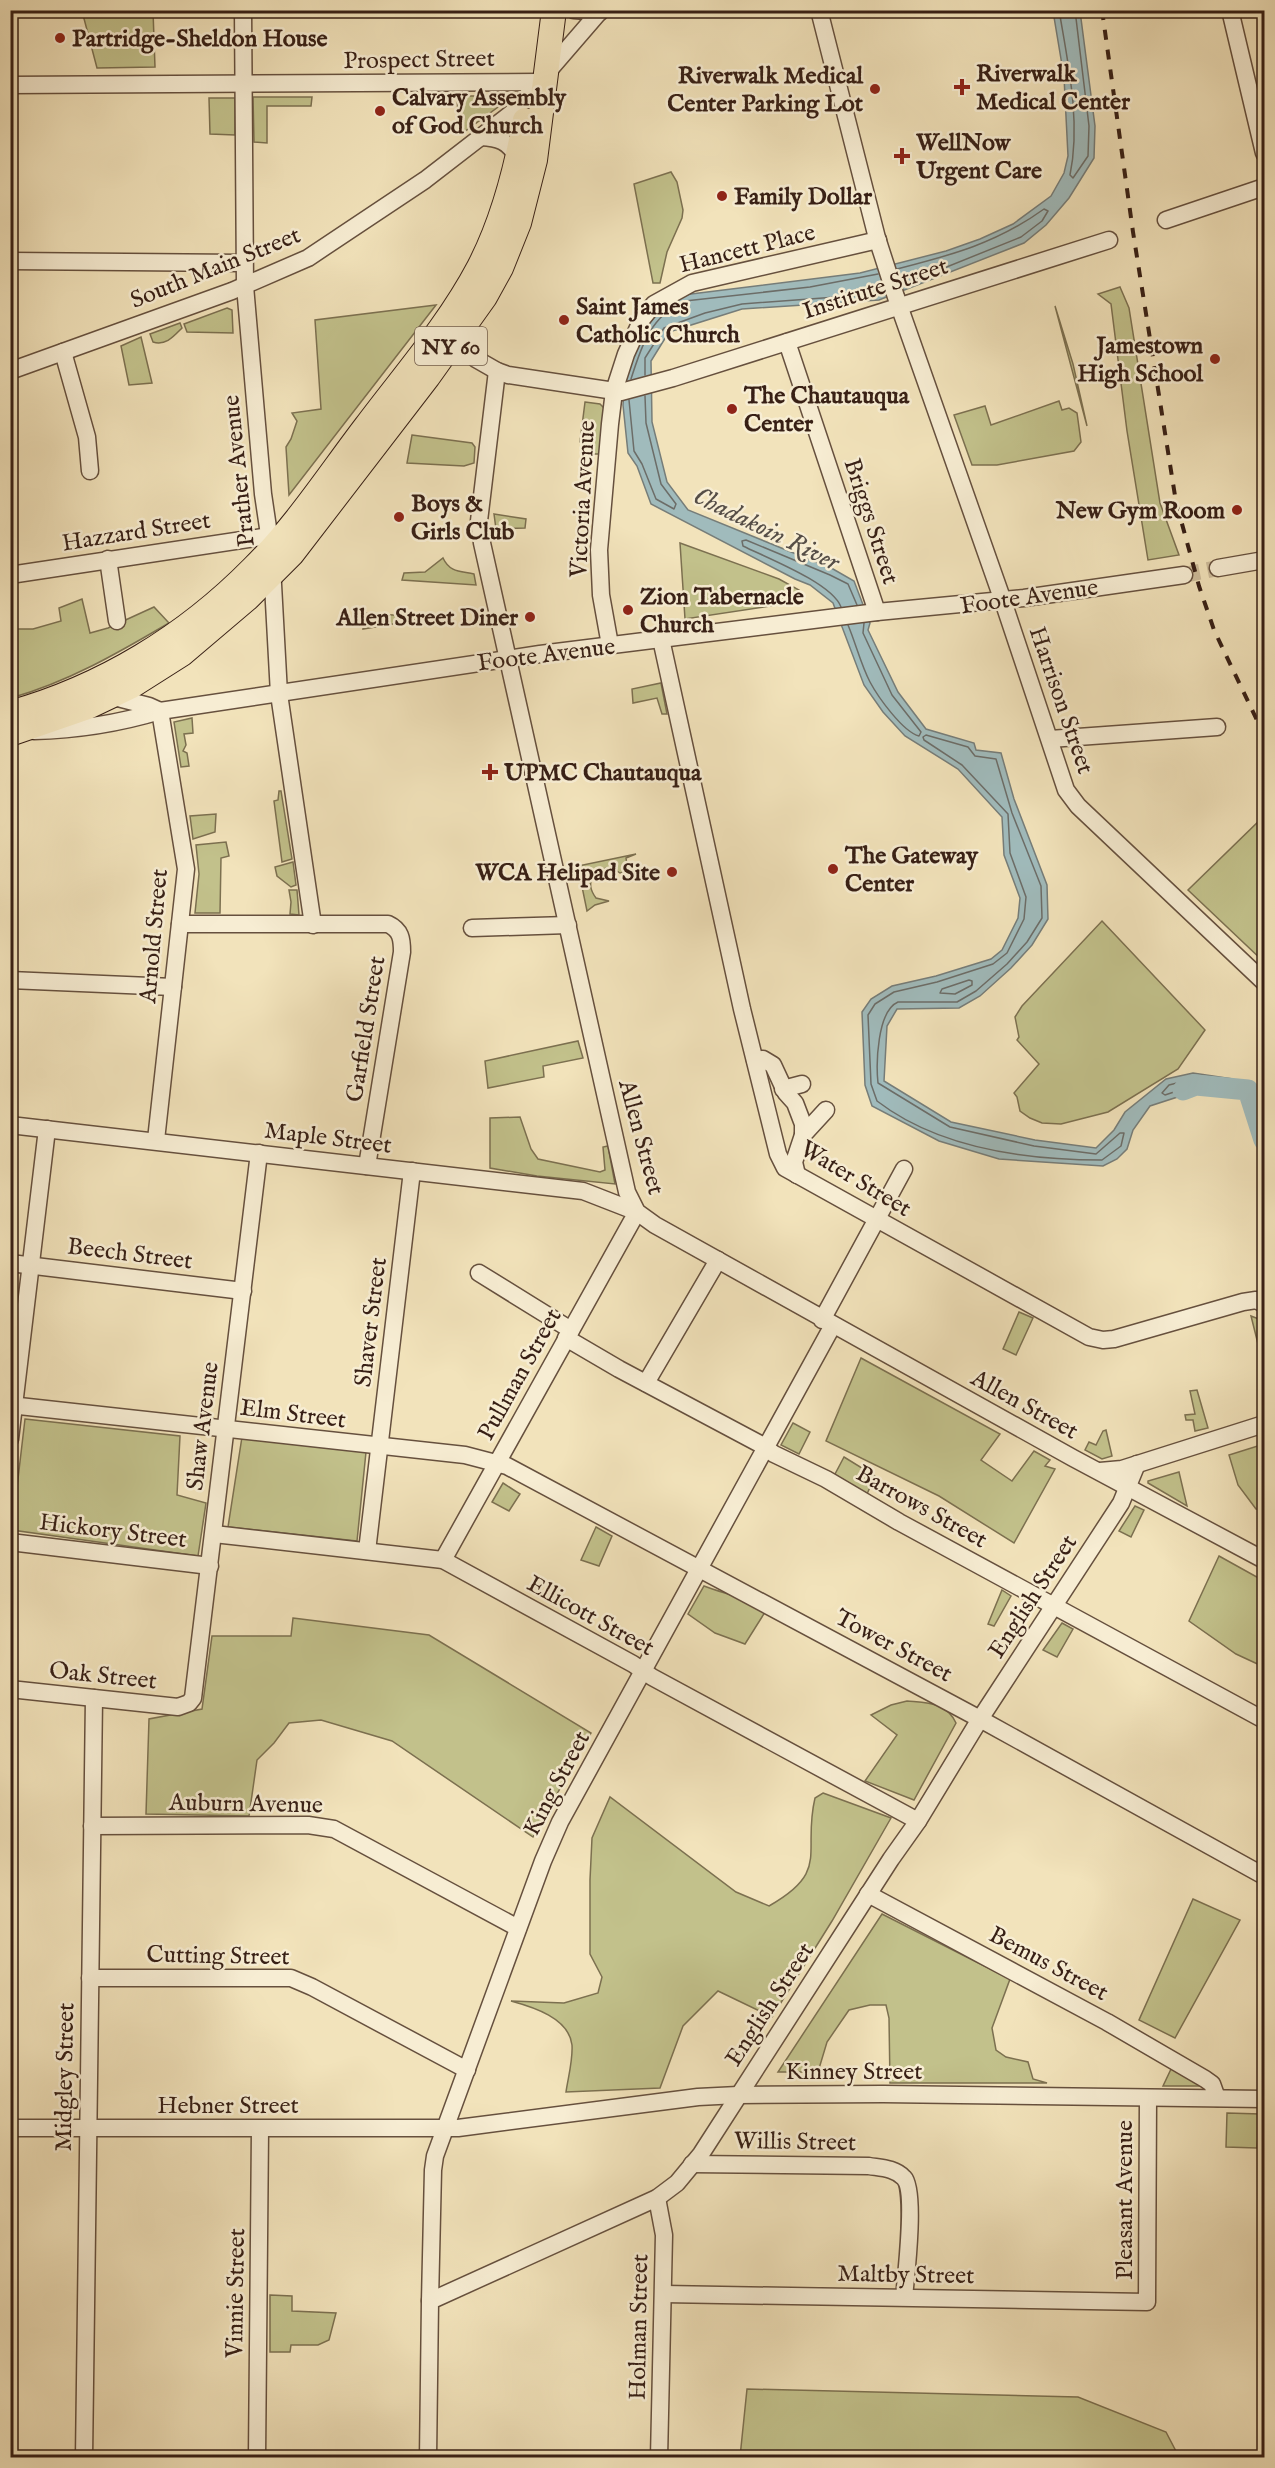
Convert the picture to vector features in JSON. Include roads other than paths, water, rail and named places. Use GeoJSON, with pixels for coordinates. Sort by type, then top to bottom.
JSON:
{"type":"FeatureCollection","features":[{"type":"Feature","properties":{"kind":"highway","name":"NY 60"},"geometry":{"type":"LineString","coordinates":[[14,726],[37,705],[119,671],[194,621],[229,591],[496,278],[519,223],[535,160],[539,82],[539,10]]}},
{"type":"Feature","properties":{"kind":"highway","name":"NY 60"},"geometry":{"type":"LineString","coordinates":[[14,726],[110,697],[130,687],[182,654],[248,598],[292,554],[447,335],[480,266],[509,190],[539,82],[554,10]]}},
{"type":"Feature","properties":{"kind":"street","name":"Prather Avenue"},"geometry":{"type":"LineString","coordinates":[[243,10],[243,263],[273,572],[279,694],[313,925]]}},
{"type":"Feature","properties":{"kind":"street"},"geometry":{"type":"LineString","coordinates":[[574,10],[600,11]]}},
{"type":"Feature","properties":{"kind":"street"},"geometry":{"type":"LineString","coordinates":[[819,10],[878,240]]}},
{"type":"Feature","properties":{"kind":"street"},"geometry":{"type":"LineString","coordinates":[[1230,10],[1264,153]]}},
{"type":"Feature","properties":{"kind":"street","name":"South Main Street"},"geometry":{"type":"LineString","coordinates":[[10,371],[245,286],[308,258],[418,184],[513,112],[600,11]]}},
{"type":"Feature","properties":{"kind":"street","name":"Prospect Street"},"geometry":{"type":"LineString","coordinates":[[10,85],[539,82]]}},
{"type":"Feature","properties":{"kind":"street"},"geometry":{"type":"LineString","coordinates":[[481,137],[496,138],[506,142],[518,158]]}},
{"type":"Feature","properties":{"kind":"street"},"geometry":{"type":"LineString","coordinates":[[1166,220],[1264,187]]}},
{"type":"Feature","properties":{"kind":"street","name":"Harrison Street"},"geometry":{"type":"LineString","coordinates":[[878,240],[897,301],[1004,601],[1024,668],[1066,790],[1078,807],[1264,982]]}},
{"type":"Feature","properties":{"kind":"street","name":"Hancett Place"},"geometry":{"type":"LineString","coordinates":[[618,391],[626,354],[642,319],[654,304],[680,288],[706,279],[878,240]]}},
{"type":"Feature","properties":{"kind":"street","name":"Institute Street"},"geometry":{"type":"LineString","coordinates":[[618,391],[655,383],[787,342],[897,301],[1109,240]]}},
{"type":"Feature","properties":{"kind":"street"},"geometry":{"type":"LineString","coordinates":[[10,261],[243,263]]}},
{"type":"Feature","properties":{"kind":"street"},"geometry":{"type":"LineString","coordinates":[[447,335],[497,371],[575,386],[618,391]]}},
{"type":"Feature","properties":{"kind":"street","name":"Briggs Street"},"geometry":{"type":"LineString","coordinates":[[787,342],[873,613]]}},
{"type":"Feature","properties":{"kind":"street"},"geometry":{"type":"LineString","coordinates":[[63,352],[87,437],[90,471]]}},
{"type":"Feature","properties":{"kind":"street","name":"Allen Street"},"geometry":{"type":"LineString","coordinates":[[497,371],[479,521],[626,1187],[637,1212],[655,1225],[828,1322],[1264,1560]]}},
{"type":"Feature","properties":{"kind":"street","name":"Victoria Avenue"},"geometry":{"type":"LineString","coordinates":[[610,645],[601,595],[599,550],[618,391]]}},
{"type":"Feature","properties":{"kind":"street","name":"Hazzard Street"},"geometry":{"type":"LineString","coordinates":[[10,575],[108,559],[270,542]]}},
{"type":"Feature","properties":{"kind":"street"},"geometry":{"type":"LineString","coordinates":[[108,559],[117,621]]}},
{"type":"Feature","properties":{"kind":"street"},"geometry":{"type":"LineString","coordinates":[[1218,568],[1264,560]]}},
{"type":"Feature","properties":{"kind":"street","name":"Foote Avenue"},"geometry":{"type":"LineString","coordinates":[[14,726],[55,731],[160,711],[508,658],[873,613],[1004,601],[1184,575]]}},
{"type":"Feature","properties":{"kind":"street","name":"Water Street"},"geometry":{"type":"LineString","coordinates":[[661,639],[754,1060],[785,1168],[1089,1337],[1103,1340],[1114,1339],[1243,1302],[1256,1300],[1264,1304]]}},
{"type":"Feature","properties":{"kind":"street","name":"Foote Avenue"},"geometry":{"type":"LineString","coordinates":[[84,687],[160,711]]}},
{"type":"Feature","properties":{"kind":"street","name":"Arnold Street"},"geometry":{"type":"LineString","coordinates":[[157,1135],[186,869],[160,711]]}},
{"type":"Feature","properties":{"kind":"street"},"geometry":{"type":"LineString","coordinates":[[1050,739],[1217,727]]}},
{"type":"Feature","properties":{"kind":"street"},"geometry":{"type":"LineString","coordinates":[[180,924],[313,925]]}},
{"type":"Feature","properties":{"kind":"street","name":"Garfield Street"},"geometry":{"type":"LineString","coordinates":[[313,925],[388,924],[397,929],[401,936],[402,952],[367,1166]]}},
{"type":"Feature","properties":{"kind":"street"},"geometry":{"type":"LineString","coordinates":[[472,928],[568,925]]}},
{"type":"Feature","properties":{"kind":"street"},"geometry":{"type":"LineString","coordinates":[[10,980],[173,987]]}},
{"type":"Feature","properties":{"kind":"street"},"geometry":{"type":"LineString","coordinates":[[754,1060],[763,1059],[773,1065],[783,1089],[800,1113],[803,1135]]}},
{"type":"Feature","properties":{"kind":"street"},"geometry":{"type":"LineString","coordinates":[[783,1089],[802,1084]]}},
{"type":"Feature","properties":{"kind":"street"},"geometry":{"type":"LineString","coordinates":[[797,1175],[794,1162],[803,1135],[826,1110]]}},
{"type":"Feature","properties":{"kind":"street","name":"Maple Street"},"geometry":{"type":"LineString","coordinates":[[10,1125],[157,1135],[259,1153],[583,1191],[637,1212]]}},
{"type":"Feature","properties":{"kind":"street"},"geometry":{"type":"LineString","coordinates":[[10,1439],[12,1405],[47,1129]]}},
{"type":"Feature","properties":{"kind":"street","name":"Shaw Avenue"},"geometry":{"type":"LineString","coordinates":[[189,1703],[196,1690],[259,1153]]}},
{"type":"Feature","properties":{"kind":"street","name":"King Street"},"geometry":{"type":"LineString","coordinates":[[430,2301],[433,2170],[445,2128],[543,1861],[560,1822],[767,1449],[876,1220],[904,1168]]}},
{"type":"Feature","properties":{"kind":"street","name":"Shaver Street"},"geometry":{"type":"LineString","coordinates":[[367,1551],[412,1171]]}},
{"type":"Feature","properties":{"kind":"street","name":"Pullman Street"},"geometry":{"type":"LineString","coordinates":[[443,1560],[637,1212]]}},
{"type":"Feature","properties":{"kind":"street"},"geometry":{"type":"LineString","coordinates":[[646,1383],[718,1260]]}},
{"type":"Feature","properties":{"kind":"street","name":"Beech Street"},"geometry":{"type":"LineString","coordinates":[[10,1263],[243,1291]]}},
{"type":"Feature","properties":{"kind":"street","name":"Barrows Street"},"geometry":{"type":"LineString","coordinates":[[479,1273],[646,1383],[1264,1719]]}},
{"type":"Feature","properties":{"kind":"street","name":"Elm Street"},"geometry":{"type":"LineString","coordinates":[[12,1405],[465,1455],[497,1462]]}},
{"type":"Feature","properties":{"kind":"street"},"geometry":{"type":"LineString","coordinates":[[1100,1471],[1122,1469],[1264,1425]]}},
{"type":"Feature","properties":{"kind":"street"},"geometry":{"type":"LineString","coordinates":[[1127,1485],[1151,1468],[1177,1460],[1178,1450]]}},
{"type":"Feature","properties":{"kind":"street","name":"Tower Street"},"geometry":{"type":"LineString","coordinates":[[497,1462],[980,1719],[1264,1876]]}},
{"type":"Feature","properties":{"kind":"street","name":"English Street"},"geometry":{"type":"LineString","coordinates":[[430,2301],[657,2199],[677,2183],[738,2095],[918,1821],[980,1719],[1120,1503],[1137,1464]]}},
{"type":"Feature","properties":{"kind":"street","name":"Ellicott Street"},"geometry":{"type":"LineString","coordinates":[[214,1534],[443,1560],[918,1821]]}},
{"type":"Feature","properties":{"kind":"street","name":"Hickory Street"},"geometry":{"type":"LineString","coordinates":[[10,1542],[210,1566]]}},
{"type":"Feature","properties":{"kind":"street","name":"Oak Street"},"geometry":{"type":"LineString","coordinates":[[10,1689],[178,1707],[189,1703]]}},
{"type":"Feature","properties":{"kind":"street","name":"Midgley Street"},"geometry":{"type":"LineString","coordinates":[[84,2457],[94,1698]]}},
{"type":"Feature","properties":{"kind":"street","name":"Auburn Avenue"},"geometry":{"type":"LineString","coordinates":[[92,1826],[308,1825],[333,1829],[518,1928]]}},
{"type":"Feature","properties":{"kind":"street","name":"Bemus Street"},"geometry":{"type":"LineString","coordinates":[[868,1894],[1107,2022],[1205,2079],[1212,2084],[1217,2098]]}},
{"type":"Feature","properties":{"kind":"street","name":"Cutting Street"},"geometry":{"type":"LineString","coordinates":[[90,1978],[291,1978],[467,2070]]}},
{"type":"Feature","properties":{"kind":"street","name":"Bemus Street"},"geometry":{"type":"LineString","coordinates":[[1205,2079],[1216,2080],[1246,2099]]}},
{"type":"Feature","properties":{"kind":"street","name":"Kinney Street"},"geometry":{"type":"LineString","coordinates":[[445,2128],[698,2097],[738,2095],[883,2094],[1264,2099]]}},
{"type":"Feature","properties":{"kind":"street","name":"Pleasant Avenue"},"geometry":{"type":"LineString","coordinates":[[1147,2302],[1148,2099]]}},
{"type":"Feature","properties":{"kind":"street","name":"Hebner Street"},"geometry":{"type":"LineString","coordinates":[[10,2128],[445,2128]]}},
{"type":"Feature","properties":{"kind":"street","name":"Vinnie Street"},"geometry":{"type":"LineString","coordinates":[[257,2457],[260,2129]]}},
{"type":"Feature","properties":{"kind":"street","name":"Willis Street"},"geometry":{"type":"LineString","coordinates":[[692,2164],[869,2166],[903,2177],[908,2185],[910,2206],[904,2297]]}},
{"type":"Feature","properties":{"kind":"street","name":"Holman Street"},"geometry":{"type":"LineString","coordinates":[[657,2199],[664,2235],[659,2457]]}},
{"type":"Feature","properties":{"kind":"street","name":"Maltby Street"},"geometry":{"type":"LineString","coordinates":[[664,2294],[1147,2302]]}},
{"type":"Feature","properties":{"kind":"street"},"geometry":{"type":"LineString","coordinates":[[428,2457],[430,2301]]}},
{"type":"Feature","properties":{"kind":"water"},"geometry":{"type":"Polygon","coordinates":[[[1053,11],[1080,11],[1095,126],[1094,158],[1069,198],[1046,225],[1024,243],[879,300],[742,309],[669,332],[651,361],[652,422],[667,482],[688,510],[833,569],[854,581],[870,623],[868,630],[898,692],[926,729],[974,743],[976,750],[1001,753],[1014,799],[1047,885],[1048,919],[1032,945],[980,996],[959,1008],[897,1009],[887,1026],[884,1081],[951,1122],[1035,1140],[1096,1148],[1114,1130],[1125,1112],[1166,1079],[1193,1073],[1233,1079],[1150,1106],[1133,1130],[1127,1149],[1117,1159],[1103,1166],[999,1159],[939,1141],[872,1106],[865,1085],[862,1012],[871,999],[892,986],[936,976],[991,959],[1002,950],[1018,918],[1020,898],[1004,855],[1002,817],[958,769],[905,736],[883,712],[864,685],[833,603],[810,585],[651,504],[637,466],[628,453],[623,405],[625,378],[640,335],[657,311],[683,295],[860,273],[946,251],[1013,224],[1051,196],[1064,173],[1068,156],[1064,77],[1053,11]]]}},
{"type":"Feature","properties":{"kind":"waterway","name":"Chadakoin River"},"geometry":{"type":"LineString","coordinates":[[1183,1090],[1196,1085],[1248,1090],[1264,1140]]}},
{"type":"Feature","properties":{"kind":"tunnel"},"geometry":{"type":"LineString","coordinates":[[1184,575],[1218,568]]}},
{"type":"Feature","properties":{"kind":"railway"},"geometry":{"type":"LineString","coordinates":[[1102,10],[1133,232],[1176,502],[1199,586],[1214,630],[1264,735]]}},
{"type":"Feature","properties":{"kind":"place","name":"Partridge-Sheldon House"},"geometry":{"type":"Point","coordinates":[60,38]}},
{"type":"Feature","properties":{"kind":"place","name":"Riverwalk Medical Center"},"geometry":{"type":"Point","coordinates":[962,87]}},
{"type":"Feature","properties":{"kind":"place","name":"Riverwalk Medical Center Parking Lot"},"geometry":{"type":"Point","coordinates":[875,89]}},
{"type":"Feature","properties":{"kind":"place","name":"Calvary Assembly of God Church"},"geometry":{"type":"Point","coordinates":[380,111]}},
{"type":"Feature","properties":{"kind":"place","name":"WellNow Urgent Care"},"geometry":{"type":"Point","coordinates":[902,156]}},
{"type":"Feature","properties":{"kind":"place","name":"Family Dollar"},"geometry":{"type":"Point","coordinates":[722,196]}},
{"type":"Feature","properties":{"kind":"place","name":"Saint James Catholic Church"},"geometry":{"type":"Point","coordinates":[564,320]}},
{"type":"Feature","properties":{"kind":"place","name":"Jamestown High School"},"geometry":{"type":"Point","coordinates":[1215,359]}},
{"type":"Feature","properties":{"kind":"place","name":"The Chautauqua Center"},"geometry":{"type":"Point","coordinates":[732,409]}},
{"type":"Feature","properties":{"kind":"place","name":"New Gym Room"},"geometry":{"type":"Point","coordinates":[1237,510]}},
{"type":"Feature","properties":{"kind":"place","name":"Boys & Girls Club"},"geometry":{"type":"Point","coordinates":[399,517]}},
{"type":"Feature","properties":{"kind":"place","name":"Zion Tabernacle Church"},"geometry":{"type":"Point","coordinates":[628,610]}},
{"type":"Feature","properties":{"kind":"place","name":"Allen Street Diner"},"geometry":{"type":"Point","coordinates":[530,617]}},
{"type":"Feature","properties":{"kind":"place","name":"UPMC Chautauqua"},"geometry":{"type":"Point","coordinates":[490,772]}},
{"type":"Feature","properties":{"kind":"place","name":"The Gateway Center"},"geometry":{"type":"Point","coordinates":[833,869]}},
{"type":"Feature","properties":{"kind":"place","name":"WCA Helipad Site"},"geometry":{"type":"Point","coordinates":[672,872]}}]}
